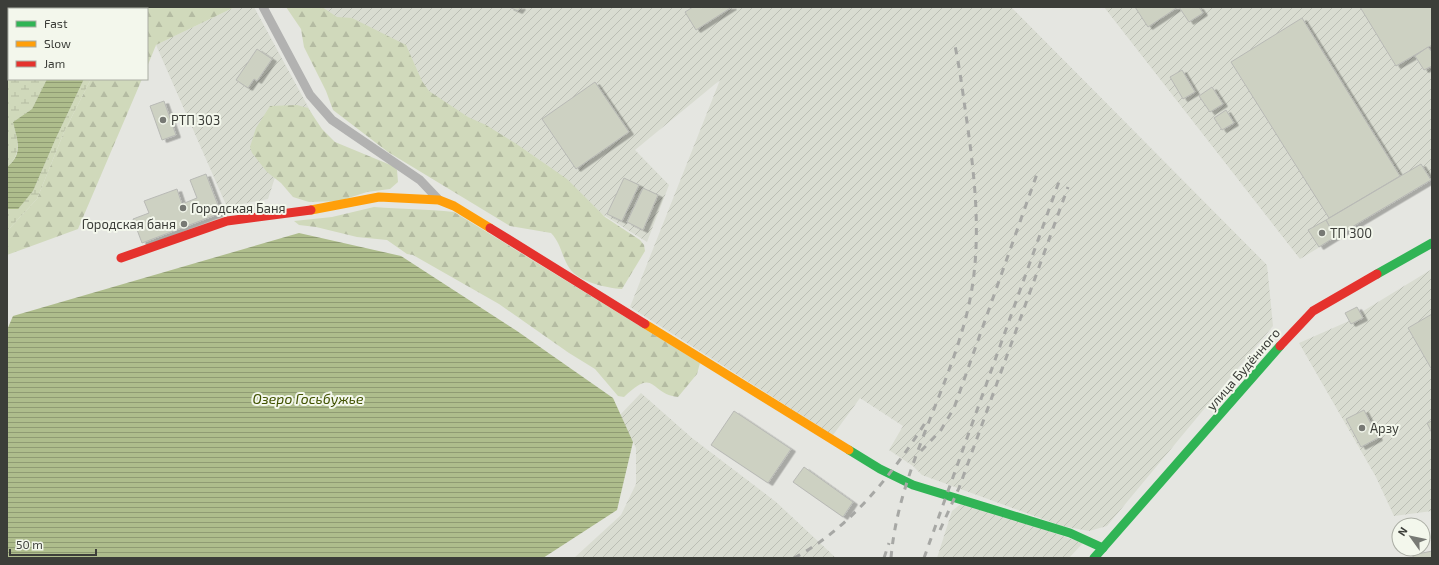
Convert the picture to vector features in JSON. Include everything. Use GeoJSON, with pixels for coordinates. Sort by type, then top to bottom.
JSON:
{"type":"FeatureCollection","features":[{"type":"Feature","properties":{"kind":"street"},"geometry":{"type":"LineString","coordinates":[[263,7],[310,95],[332,120],[420,180],[439,200]]}},
{"type":"Feature","properties":{"kind":"street"},"geometry":{"type":"LineString","coordinates":[[120,258],[227,221],[327,208],[358,200],[379,197],[439,200],[454,206],[880,469],[913,485],[1070,533],[1103,548]]}},
{"type":"Feature","properties":{"kind":"street","name":"улица Будённого"},"geometry":{"type":"LineString","coordinates":[[1094,558],[1313,311],[1432,243]]}},
{"type":"Feature","properties":{"kind":"shaded area"},"geometry":{"type":"Polygon","coordinates":[[[235,7],[254,7],[312,114],[279,165],[268,199],[227,207],[156,45],[235,7]]]}},
{"type":"Feature","properties":{"kind":"shaded area"},"geometry":{"type":"Polygon","coordinates":[[[296,7],[1011,7],[1267,265],[1273,326],[1107,526],[1089,531],[1062,526],[922,475],[913,466],[889,450],[903,426],[860,398],[833,435],[630,307],[720,80],[635,150],[669,185],[647,242],[303,27],[296,7]]]}},
{"type":"Feature","properties":{"kind":"shaded area"},"geometry":{"type":"Polygon","coordinates":[[[1104,7],[1432,7],[1432,179],[1300,259],[1104,7]]]}},
{"type":"Feature","properties":{"kind":"shaded area"},"geometry":{"type":"Polygon","coordinates":[[[1432,269],[1432,511],[1394,516],[1376,477],[1299,343],[1349,321],[1345,313],[1360,313],[1432,269]]]}},
{"type":"Feature","properties":{"kind":"shaded area"},"geometry":{"type":"Polygon","coordinates":[[[641,393],[692,438],[776,502],[836,558],[574,558],[621,515],[636,484],[636,448],[620,415],[641,393]]]}},
{"type":"Feature","properties":{"kind":"shaded area"},"geometry":{"type":"Polygon","coordinates":[[[963,502],[1083,543],[1069,558],[937,558],[952,511],[963,502]]]}},
{"type":"Feature","properties":{"kind":"green space"},"geometry":{"type":"Polygon","coordinates":[[[92,7],[235,7],[156,45],[148,65],[148,8],[92,7]]]}},
{"type":"Feature","properties":{"kind":"green space"},"geometry":{"type":"Polygon","coordinates":[[[92,7],[93,8],[37,8],[92,7]]]}},
{"type":"Feature","properties":{"kind":"green space"},"geometry":{"type":"Polygon","coordinates":[[[286,7],[322,7],[337,17],[352,18],[406,45],[422,81],[429,91],[468,117],[486,125],[515,143],[567,179],[605,217],[640,240],[644,245],[645,251],[622,289],[594,284],[574,274],[565,260],[557,241],[551,233],[510,226],[388,152],[333,110],[326,91],[304,47],[301,29],[286,7]]]}},
{"type":"Feature","properties":{"kind":"green space"},"geometry":{"type":"Polygon","coordinates":[[[8,36],[8,80],[46,80],[32,109],[13,122],[18,146],[15,157],[7,167],[8,36]]]}},
{"type":"Feature","properties":{"kind":"green space"},"geometry":{"type":"Polygon","coordinates":[[[84,80],[90,80],[64,132],[37,199],[7,231],[7,209],[18,208],[33,191],[84,80]]]}},
{"type":"Feature","properties":{"kind":"green space"},"geometry":{"type":"Polygon","coordinates":[[[90,80],[142,80],[78,229],[7,255],[7,231],[37,199],[64,132],[90,80]]]}},
{"type":"Feature","properties":{"kind":"green space"},"geometry":{"type":"Polygon","coordinates":[[[297,105],[308,108],[322,129],[335,142],[393,166],[397,170],[398,182],[390,189],[367,192],[339,201],[309,202],[293,197],[281,183],[267,172],[252,153],[250,147],[256,128],[270,106],[297,105]]]}},
{"type":"Feature","properties":{"kind":"green space"},"geometry":{"type":"Polygon","coordinates":[[[374,207],[454,212],[700,363],[697,374],[678,397],[669,395],[648,383],[634,388],[624,397],[618,396],[595,369],[569,353],[499,304],[413,255],[407,254],[387,240],[357,237],[316,227],[299,225],[294,221],[332,217],[374,207]]]}},
{"type":"Feature","properties":{"kind":"water"},"geometry":{"type":"Polygon","coordinates":[[[7,7],[38,7],[8,8],[7,38],[7,7]]]}},
{"type":"Feature","properties":{"kind":"water"},"geometry":{"type":"Polygon","coordinates":[[[46,80],[84,80],[33,191],[18,209],[7,209],[7,167],[16,157],[18,146],[13,122],[32,109],[46,80]]]}},
{"type":"Feature","properties":{"kind":"water","name":"Озеро Госьбужье"},"geometry":{"type":"Polygon","coordinates":[[[299,233],[401,256],[517,331],[613,398],[633,442],[617,510],[543,558],[7,558],[7,330],[13,316],[299,233]]]}},
{"type":"Feature","properties":{"kind":"building"},"geometry":{"type":"Polygon","coordinates":[[[509,7],[521,7],[518,11],[509,7]]]}},
{"type":"Feature","properties":{"kind":"building"},"geometry":{"type":"Polygon","coordinates":[[[693,7],[732,7],[696,30],[685,12],[693,7]]]}},
{"type":"Feature","properties":{"kind":"building"},"geometry":{"type":"Polygon","coordinates":[[[1135,7],[1178,7],[1148,27],[1135,7]]]}},
{"type":"Feature","properties":{"kind":"building"},"geometry":{"type":"Polygon","coordinates":[[[1179,7],[1199,7],[1203,13],[1189,22],[1179,7]]]}},
{"type":"Feature","properties":{"kind":"building"},"geometry":{"type":"Polygon","coordinates":[[[1360,7],[1432,7],[1432,45],[1396,66],[1360,7]]]}},
{"type":"Feature","properties":{"kind":"building"},"geometry":{"type":"Polygon","coordinates":[[[1302,18],[1400,176],[1329,218],[1231,62],[1302,18]]]}},
{"type":"Feature","properties":{"kind":"building"},"geometry":{"type":"Polygon","coordinates":[[[1428,47],[1432,52],[1432,66],[1424,70],[1415,56],[1428,47]]]}},
{"type":"Feature","properties":{"kind":"building"},"geometry":{"type":"Polygon","coordinates":[[[257,49],[272,59],[257,81],[254,79],[248,88],[236,80],[257,49]]]}},
{"type":"Feature","properties":{"kind":"building"},"geometry":{"type":"Polygon","coordinates":[[[1182,70],[1195,92],[1183,99],[1170,77],[1182,70]]]}},
{"type":"Feature","properties":{"kind":"building"},"geometry":{"type":"Polygon","coordinates":[[[595,82],[629,132],[576,169],[542,119],[595,82]]]}},
{"type":"Feature","properties":{"kind":"building"},"geometry":{"type":"Polygon","coordinates":[[[1212,87],[1223,104],[1210,112],[1199,96],[1212,87]]]}},
{"type":"Feature","properties":{"kind":"building","name":"РТП 303"},"geometry":{"type":"Polygon","coordinates":[[[164,101],[176,135],[162,140],[150,106],[164,101]]]}},
{"type":"Feature","properties":{"kind":"building"},"geometry":{"type":"Polygon","coordinates":[[[1226,110],[1234,123],[1222,130],[1214,118],[1226,110]]]}},
{"type":"Feature","properties":{"kind":"building"},"geometry":{"type":"Polygon","coordinates":[[[1421,164],[1431,180],[1335,237],[1326,220],[1421,164]]]}},
{"type":"Feature","properties":{"kind":"building","name":"Городская Баня"},"geometry":{"type":"Polygon","coordinates":[[[206,174],[221,213],[142,243],[133,219],[149,213],[144,201],[177,189],[182,204],[197,198],[190,180],[206,174]]]}},
{"type":"Feature","properties":{"kind":"building"},"geometry":{"type":"Polygon","coordinates":[[[624,178],[639,185],[622,221],[607,214],[624,178]]]}},
{"type":"Feature","properties":{"kind":"building"},"geometry":{"type":"Polygon","coordinates":[[[643,188],[658,195],[643,230],[627,222],[643,188]]]}},
{"type":"Feature","properties":{"kind":"building","name":"ТП 300"},"geometry":{"type":"Polygon","coordinates":[[[1326,220],[1335,237],[1319,247],[1308,230],[1326,220]]]}},
{"type":"Feature","properties":{"kind":"building"},"geometry":{"type":"Polygon","coordinates":[[[1357,307],[1363,318],[1351,324],[1345,313],[1357,307]]]}},
{"type":"Feature","properties":{"kind":"building"},"geometry":{"type":"Polygon","coordinates":[[[1432,314],[1432,370],[1408,328],[1432,314]]]}},
{"type":"Feature","properties":{"kind":"building","name":"Арзу"},"geometry":{"type":"Polygon","coordinates":[[[1364,410],[1378,438],[1361,447],[1346,419],[1364,410]]]}},
{"type":"Feature","properties":{"kind":"building"},"geometry":{"type":"Polygon","coordinates":[[[734,411],[791,449],[768,483],[711,445],[734,411]]]}},
{"type":"Feature","properties":{"kind":"building"},"geometry":{"type":"Polygon","coordinates":[[[1432,421],[1432,433],[1427,423],[1432,421]]]}},
{"type":"Feature","properties":{"kind":"building"},"geometry":{"type":"Polygon","coordinates":[[[804,467],[853,502],[843,517],[793,482],[804,467]]]}},
{"type":"Feature","properties":{"kind":"building"},"geometry":{"type":"Polygon","coordinates":[[[1431,551],[1432,558],[1413,558],[1431,557],[1431,551]]]}},
{"type":"Feature","properties":{"kind":"railway"},"geometry":{"type":"LineString","coordinates":[[891,558],[895,527],[903,496],[912,466],[957,347],[966,317],[975,268],[976,219],[973,170],[954,41]]}},
{"type":"Feature","properties":{"kind":"railway"},"geometry":{"type":"LineString","coordinates":[[921,451],[941,430],[954,408],[1038,171]]}},
{"type":"Feature","properties":{"kind":"railway"},"geometry":{"type":"LineString","coordinates":[[924,558],[1061,176]]}},
{"type":"Feature","properties":{"kind":"railway"},"geometry":{"type":"LineString","coordinates":[[940,530],[959,488],[1068,187]]}},
{"type":"Feature","properties":{"kind":"railway"},"geometry":{"type":"LineString","coordinates":[[794,558],[833,532],[868,499],[884,481],[925,423]]}},
{"type":"Feature","properties":{"kind":"railway"},"geometry":{"type":"LineString","coordinates":[[884,558],[889,543]]}},
{"type":"Feature","properties":{"kind":"traffic: fast"},"geometry":{"type":"LineString","coordinates":[[1377,274],[1432,243]]}},
{"type":"Feature","properties":{"kind":"traffic: fast"},"geometry":{"type":"LineString","coordinates":[[1094,558],[1280,346]]}},
{"type":"Feature","properties":{"kind":"traffic: fast"},"geometry":{"type":"LineString","coordinates":[[849,450],[880,469],[913,485],[1070,533],[1103,548]]}},
{"type":"Feature","properties":{"kind":"traffic: slow"},"geometry":{"type":"LineString","coordinates":[[311,210],[379,197],[439,200],[454,206],[490,228]]}},
{"type":"Feature","properties":{"kind":"traffic: slow"},"geometry":{"type":"LineString","coordinates":[[645,324],[849,450]]}},
{"type":"Feature","properties":{"kind":"traffic: jam"},"geometry":{"type":"LineString","coordinates":[[121,258],[227,221],[311,210]]}},
{"type":"Feature","properties":{"kind":"traffic: jam"},"geometry":{"type":"LineString","coordinates":[[490,228],[645,324]]}},
{"type":"Feature","properties":{"kind":"traffic: jam"},"geometry":{"type":"LineString","coordinates":[[1280,346],[1313,311],[1377,274]]}},
{"type":"Feature","properties":{"kind":"place","name":"РТП 303"},"geometry":{"type":"Point","coordinates":[163,120]}},
{"type":"Feature","properties":{"kind":"place","name":"Городская Баня"},"geometry":{"type":"Point","coordinates":[183,208]}},
{"type":"Feature","properties":{"kind":"place","name":"Городская баня"},"geometry":{"type":"Point","coordinates":[184,224]}},
{"type":"Feature","properties":{"kind":"place","name":"ТП 300"},"geometry":{"type":"Point","coordinates":[1322,233]}},
{"type":"Feature","properties":{"kind":"place","name":"Арзу"},"geometry":{"type":"Point","coordinates":[1362,428]}}]}
